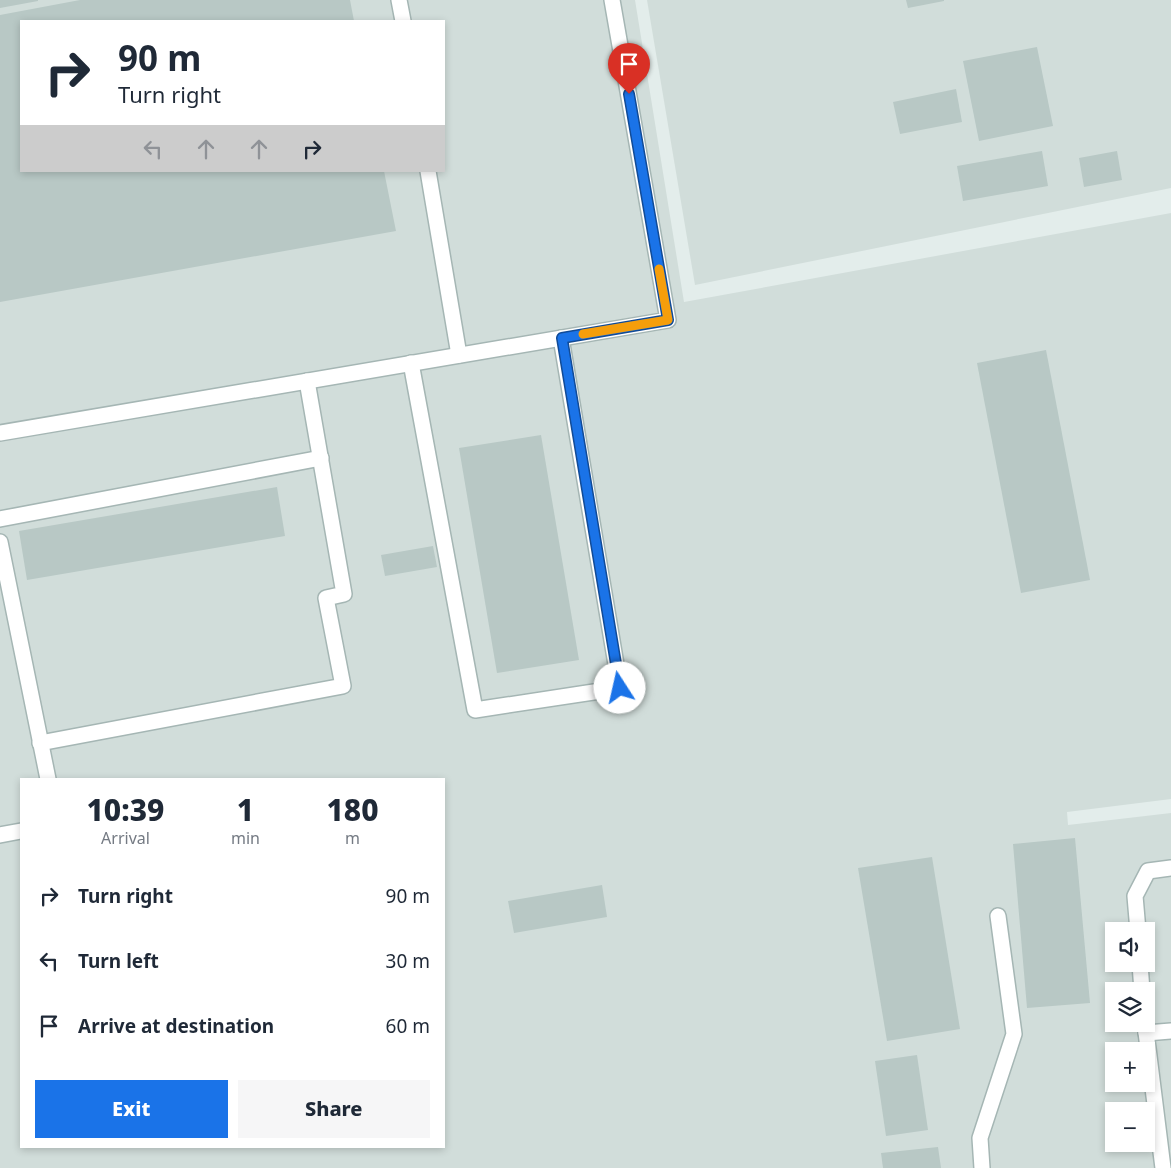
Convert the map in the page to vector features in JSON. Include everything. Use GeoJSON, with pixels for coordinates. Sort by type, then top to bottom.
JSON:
{"type":"FeatureCollection","features":[{"type":"Feature","properties":{"kind":"lane"},"geometry":{"type":"LineString","coordinates":[[399,0],[403,20]]}},
{"type":"Feature","properties":{"kind":"lane"},"geometry":{"type":"LineString","coordinates":[[0,432],[668,320],[612,0]]}},
{"type":"Feature","properties":{"kind":"lane"},"geometry":{"type":"LineString","coordinates":[[428,172],[459,355]]}},
{"type":"Feature","properties":{"kind":"lane"},"geometry":{"type":"LineString","coordinates":[[411,363],[475,710],[620,688],[562,338]]}},
{"type":"Feature","properties":{"kind":"lane"},"geometry":{"type":"LineString","coordinates":[[40,743],[344,686],[326,598],[344,594],[307,381]]}},
{"type":"Feature","properties":{"kind":"lane"},"geometry":{"type":"LineString","coordinates":[[0,519],[320,458]]}},
{"type":"Feature","properties":{"kind":"lane"},"geometry":{"type":"LineString","coordinates":[[0,542],[48,778]]}},
{"type":"Feature","properties":{"kind":"lane"},"geometry":{"type":"LineString","coordinates":[[0,835],[20,831]]}},
{"type":"Feature","properties":{"kind":"lane"},"geometry":{"type":"LineString","coordinates":[[1137,922],[1135,896],[1148,871],[1171,868]]}},
{"type":"Feature","properties":{"kind":"lane"},"geometry":{"type":"LineString","coordinates":[[982,1168],[980,1138],[1014,1034],[998,916]]}},
{"type":"Feature","properties":{"kind":"lane"},"geometry":{"type":"LineString","coordinates":[[1155,1030],[1171,1031]]}},
{"type":"Feature","properties":{"kind":"lane"},"geometry":{"type":"LineString","coordinates":[[1145,1032],[1163,1168]]}},
{"type":"Feature","properties":{"kind":"shaded area"},"geometry":{"type":"Polygon","coordinates":[[[0,0],[635,0],[684,302],[1171,213],[1171,799],[1067,812],[1068,825],[1171,813],[1171,1168],[0,1168],[0,0]]]}},
{"type":"Feature","properties":{"kind":"shaded area"},"geometry":{"type":"Polygon","coordinates":[[[647,0],[1171,0],[1171,188],[695,285],[647,0]]]}},
{"type":"Feature","properties":{"kind":"building"},"geometry":{"type":"Polygon","coordinates":[[[0,0],[38,0],[38,1],[0,8],[0,0]]]}},
{"type":"Feature","properties":{"kind":"building"},"geometry":{"type":"Polygon","coordinates":[[[80,0],[350,0],[354,20],[20,20],[20,172],[384,172],[396,231],[0,302],[0,15],[80,0]]]}},
{"type":"Feature","properties":{"kind":"building"},"geometry":{"type":"Polygon","coordinates":[[[906,0],[944,0],[944,1],[908,8],[906,0]]]}},
{"type":"Feature","properties":{"kind":"building"},"geometry":{"type":"Polygon","coordinates":[[[1037,47],[1053,126],[979,141],[963,61],[1037,47]]]}},
{"type":"Feature","properties":{"kind":"building"},"geometry":{"type":"Polygon","coordinates":[[[956,89],[962,122],[900,134],[893,102],[956,89]]]}},
{"type":"Feature","properties":{"kind":"building"},"geometry":{"type":"Polygon","coordinates":[[[1042,151],[1048,186],[963,201],[957,166],[1042,151]]]}},
{"type":"Feature","properties":{"kind":"building"},"geometry":{"type":"Polygon","coordinates":[[[1117,151],[1122,180],[1084,187],[1079,158],[1117,151]]]}},
{"type":"Feature","properties":{"kind":"building"},"geometry":{"type":"Polygon","coordinates":[[[1046,350],[1090,580],[1021,593],[977,363],[1046,350]]]}},
{"type":"Feature","properties":{"kind":"building"},"geometry":{"type":"Polygon","coordinates":[[[541,435],[579,660],[497,673],[459,448],[541,435]]]}},
{"type":"Feature","properties":{"kind":"building"},"geometry":{"type":"Polygon","coordinates":[[[277,487],[285,536],[27,580],[19,531],[277,487]]]}},
{"type":"Feature","properties":{"kind":"building"},"geometry":{"type":"Polygon","coordinates":[[[433,546],[437,567],[385,576],[381,555],[433,546]]]}},
{"type":"Feature","properties":{"kind":"building"},"geometry":{"type":"Polygon","coordinates":[[[1075,838],[1090,1003],[1027,1008],[1013,844],[1075,838]]]}},
{"type":"Feature","properties":{"kind":"building"},"geometry":{"type":"Polygon","coordinates":[[[932,857],[960,1029],[887,1041],[858,868],[932,857]]]}},
{"type":"Feature","properties":{"kind":"building"},"geometry":{"type":"Polygon","coordinates":[[[602,885],[607,917],[514,933],[508,901],[602,885]]]}},
{"type":"Feature","properties":{"kind":"building"},"geometry":{"type":"Polygon","coordinates":[[[917,1055],[928,1130],[886,1136],[875,1061],[917,1055]]]}},
{"type":"Feature","properties":{"kind":"building"},"geometry":{"type":"Polygon","coordinates":[[[938,1147],[941,1168],[883,1168],[881,1153],[938,1147]]]}},
{"type":"Feature","properties":{"kind":"slow traffic"},"geometry":{"type":"LineString","coordinates":[[583,334],[668,320],[659,269]]}},
{"type":"Feature","properties":{"kind":"route"},"geometry":{"type":"LineString","coordinates":[[620,688],[562,338],[668,320],[629,94]]}}]}
